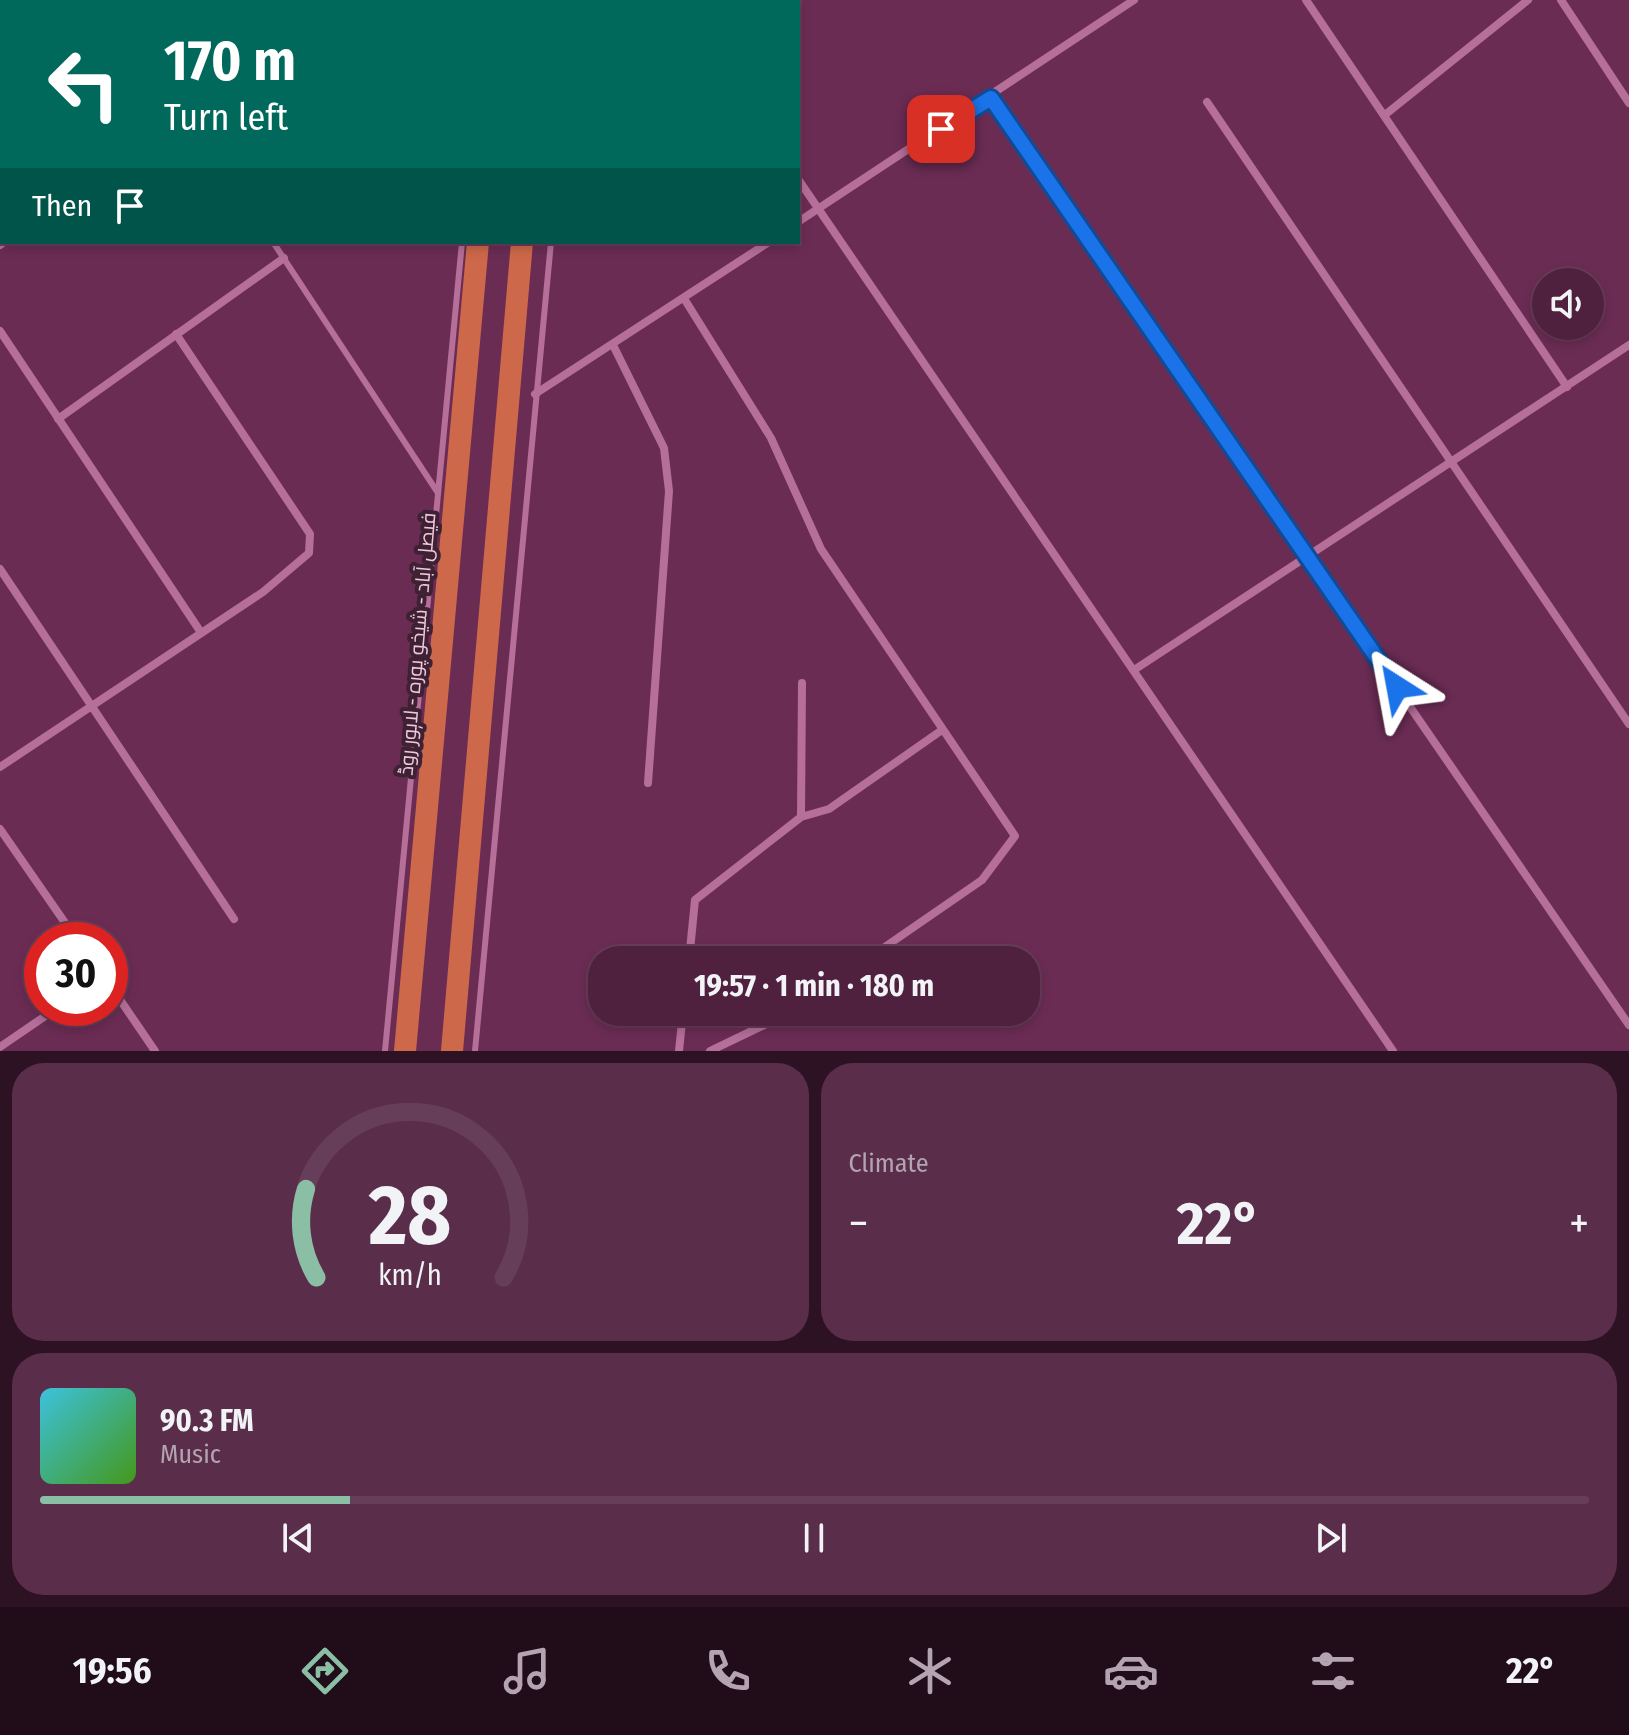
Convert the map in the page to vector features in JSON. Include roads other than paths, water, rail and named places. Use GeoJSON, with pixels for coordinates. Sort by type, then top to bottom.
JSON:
{"type":"FeatureCollection","features":[{"type":"Feature","properties":{"kind":"highway","name":"فیصل آباد - شیخو پورہ - لاہور روڈ"},"geometry":{"type":"LineString","coordinates":[[405,1051],[478,244]]}},
{"type":"Feature","properties":{"kind":"highway"},"geometry":{"type":"LineString","coordinates":[[452,1051],[522,244]]}},
{"type":"Feature","properties":{"kind":"street"},"geometry":{"type":"LineString","coordinates":[[800,221],[991,98],[1134,0]]}},
{"type":"Feature","properties":{"kind":"street"},"geometry":{"type":"LineString","coordinates":[[1306,0],[1386,114],[1567,387]]}},
{"type":"Feature","properties":{"kind":"street"},"geometry":{"type":"LineString","coordinates":[[1386,114],[1528,0]]}},
{"type":"Feature","properties":{"kind":"street"},"geometry":{"type":"LineString","coordinates":[[1561,0],[1629,103]]}},
{"type":"Feature","properties":{"kind":"street"},"geometry":{"type":"LineString","coordinates":[[991,98],[1629,1025]]}},
{"type":"Feature","properties":{"kind":"street"},"geometry":{"type":"LineString","coordinates":[[1207,102],[1629,724]]}},
{"type":"Feature","properties":{"kind":"street"},"geometry":{"type":"LineString","coordinates":[[800,182],[1393,1051]]}},
{"type":"Feature","properties":{"kind":"street"},"geometry":{"type":"LineString","coordinates":[[535,394],[685,300],[766,244]]}},
{"type":"Feature","properties":{"kind":"street"},"geometry":{"type":"LineString","coordinates":[[58,419],[284,258]]}},
{"type":"Feature","properties":{"kind":"street"},"geometry":{"type":"LineString","coordinates":[[685,300],[771,438],[821,549],[1015,836],[982,880],[886,946]]}},
{"type":"Feature","properties":{"kind":"street"},"geometry":{"type":"LineString","coordinates":[[0,331],[200,631]]}},
{"type":"Feature","properties":{"kind":"street"},"geometry":{"type":"LineString","coordinates":[[0,767],[200,631],[263,592],[309,553],[310,534],[176,334]]}},
{"type":"Feature","properties":{"kind":"street"},"geometry":{"type":"LineString","coordinates":[[613,345],[664,448],[669,491],[648,783]]}},
{"type":"Feature","properties":{"kind":"street"},"geometry":{"type":"LineString","coordinates":[[1134,670],[1629,345]]}},
{"type":"Feature","properties":{"kind":"street"},"geometry":{"type":"LineString","coordinates":[[0,569],[234,919]]}},
{"type":"Feature","properties":{"kind":"street"},"geometry":{"type":"LineString","coordinates":[[801,817],[802,683]]}},
{"type":"Feature","properties":{"kind":"street"},"geometry":{"type":"LineString","coordinates":[[690,946],[695,900],[801,817],[829,809],[942,730]]}},
{"type":"Feature","properties":{"kind":"street"},"geometry":{"type":"LineString","coordinates":[[0,829],[65,922]]}},
{"type":"Feature","properties":{"kind":"street"},"geometry":{"type":"LineString","coordinates":[[128,1011],[155,1051]]}},
{"type":"Feature","properties":{"kind":"street"},"geometry":{"type":"LineString","coordinates":[[0,1047],[31,1026]]}},
{"type":"Feature","properties":{"kind":"street"},"geometry":{"type":"LineString","coordinates":[[679,1051],[682,1026]]}},
{"type":"Feature","properties":{"kind":"street"},"geometry":{"type":"LineString","coordinates":[[710,1051],[762,1026]]}},
{"type":"Feature","properties":{"kind":"lane"},"geometry":{"type":"LineString","coordinates":[[274,244],[439,495]]}},
{"type":"Feature","properties":{"kind":"lane"},"geometry":{"type":"LineString","coordinates":[[385,1051],[462,244]]}},
{"type":"Feature","properties":{"kind":"lane"},"geometry":{"type":"LineString","coordinates":[[475,1051],[551,244]]}}]}
